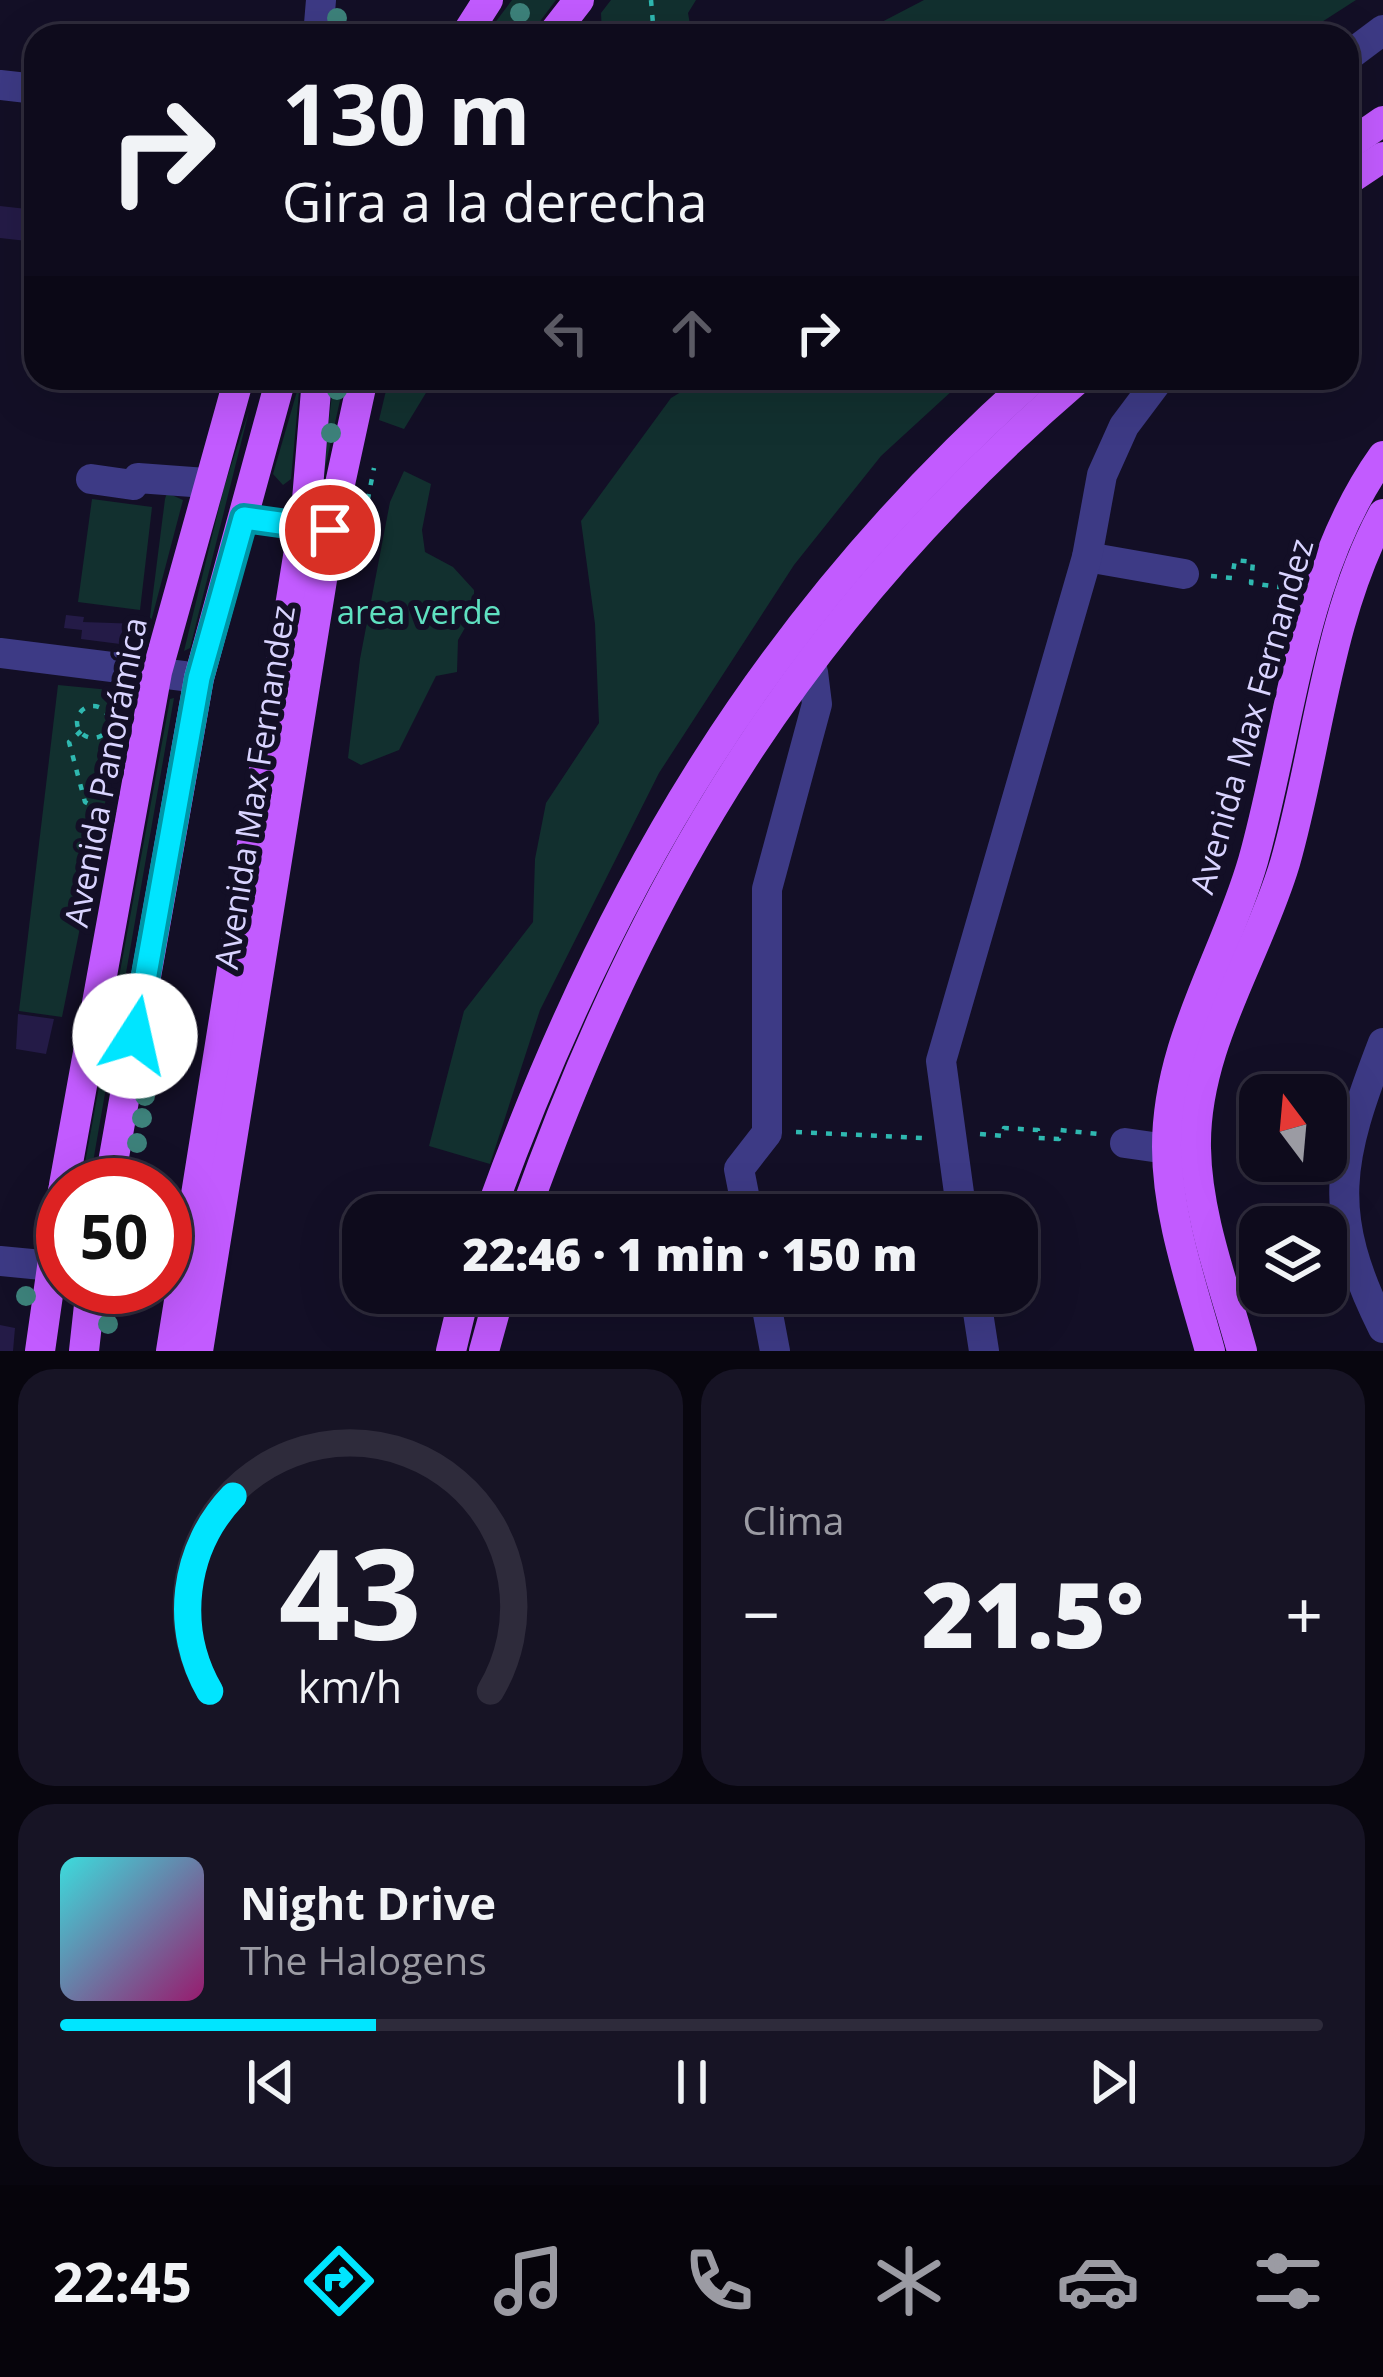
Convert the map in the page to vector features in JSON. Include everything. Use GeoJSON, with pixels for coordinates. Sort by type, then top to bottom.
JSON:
{"type":"FeatureCollection","features":[{"type":"Feature","properties":{"kind":"main road"},"geometry":{"type":"LineString","coordinates":[[560,24],[579,0]]}},
{"type":"Feature","properties":{"kind":"main road"},"geometry":{"type":"LineString","coordinates":[[1359,158],[1383,121]]}},
{"type":"Feature","properties":{"kind":"main road","name":"Avenida Panorámica"},"geometry":{"type":"LineString","coordinates":[[68,1158],[157,672],[235,390]]}},
{"type":"Feature","properties":{"kind":"main road"},"geometry":{"type":"LineString","coordinates":[[114,1158],[199,678],[277,390]]}},
{"type":"Feature","properties":{"kind":"main road","name":"Avenida Max Fernandez"},"geometry":{"type":"LineString","coordinates":[[198,1351],[316,529],[317,390]]}},
{"type":"Feature","properties":{"kind":"main road","name":"Avenida Max Fernandez"},"geometry":{"type":"LineString","coordinates":[[171,1351],[316,529],[359,390]]}},
{"type":"Feature","properties":{"kind":"main road"},"geometry":{"type":"LineString","coordinates":[[532,1194],[564,1103],[661,894],[797,653],[902,506],[1022,390]]}},
{"type":"Feature","properties":{"kind":"main road"},"geometry":{"type":"LineString","coordinates":[[497,1194],[551,1048],[603,938],[718,738],[932,515],[1066,390]]}},
{"type":"Feature","properties":{"kind":"main road","name":"Avenida Max Fernandez"},"geometry":{"type":"LineString","coordinates":[[1287,790],[1317,596],[1354,501],[1383,455]]}},
{"type":"Feature","properties":{"kind":"main road","name":"Avenida Max Fernandez"},"geometry":{"type":"LineString","coordinates":[[1210,1351],[1174,1217],[1181,1149],[1177,1061],[1251,866],[1287,790],[1351,590],[1383,514]]}},
{"type":"Feature","properties":{"kind":"main road"},"geometry":{"type":"LineString","coordinates":[[244,518],[316,529]]}},
{"type":"Feature","properties":{"kind":"main road","name":"Avenida Max Fernandez"},"geometry":{"type":"LineString","coordinates":[[1181,1149],[1203,1208],[1242,1351]]}},
{"type":"Feature","properties":{"kind":"main road","name":"Avenida Panorámica"},"geometry":{"type":"LineString","coordinates":[[40,1351],[47,1314]]}},
{"type":"Feature","properties":{"kind":"main road"},"geometry":{"type":"LineString","coordinates":[[84,1351],[88,1314]]}},
{"type":"Feature","properties":{"kind":"main road"},"geometry":{"type":"LineString","coordinates":[[452,1351],[460,1314]]}},
{"type":"Feature","properties":{"kind":"main road"},"geometry":{"type":"LineString","coordinates":[[484,1351],[494,1314]]}},
{"type":"Feature","properties":{"kind":"street"},"geometry":{"type":"LineString","coordinates":[[959,1194],[941,1061],[1087,556],[1102,475],[1124,426],[1151,390]]}},
{"type":"Feature","properties":{"kind":"street"},"geometry":{"type":"LineString","coordinates":[[92,479],[133,485],[138,478],[206,484]]}},
{"type":"Feature","properties":{"kind":"street"},"geometry":{"type":"LineString","coordinates":[[1087,556],[1184,574]]}},
{"type":"Feature","properties":{"kind":"street"},"geometry":{"type":"LineString","coordinates":[[0,653],[199,678]]}},
{"type":"Feature","properties":{"kind":"street"},"geometry":{"type":"LineString","coordinates":[[744,1194],[739,1169],[767,1133],[767,890],[817,704],[797,653]]}},
{"type":"Feature","properties":{"kind":"street"},"geometry":{"type":"LineString","coordinates":[[1380,1311],[1344,1232],[1343,1183],[1350,1130],[1383,1043]]}},
{"type":"Feature","properties":{"kind":"street"},"geometry":{"type":"LineString","coordinates":[[1125,1143],[1181,1149]]}},
{"type":"Feature","properties":{"kind":"street"},"geometry":{"type":"LineString","coordinates":[[0,1261],[36,1265]]}},
{"type":"Feature","properties":{"kind":"street"},"geometry":{"type":"LineString","coordinates":[[768,1314],[776,1351]]}},
{"type":"Feature","properties":{"kind":"street"},"geometry":{"type":"LineString","coordinates":[[978,1314],[984,1351]]}},
{"type":"Feature","properties":{"kind":"path"},"geometry":{"type":"LineString","coordinates":[[1184,574],[1185,565],[1208,565],[1208,576],[1232,578],[1235,560],[1253,562],[1251,583],[1317,596]]}},
{"type":"Feature","properties":{"kind":"path"},"geometry":{"type":"LineString","coordinates":[[81,731],[98,736],[106,730],[107,716],[121,698]]}},
{"type":"Feature","properties":{"kind":"path"},"geometry":{"type":"LineString","coordinates":[[81,731],[77,719],[87,707],[101,708],[107,716]]}},
{"type":"Feature","properties":{"kind":"path"},"geometry":{"type":"LineString","coordinates":[[81,731],[70,742],[86,802],[98,787],[108,790]]}},
{"type":"Feature","properties":{"kind":"path"},"geometry":{"type":"LineString","coordinates":[[962,1132],[1003,1136],[1004,1128],[1038,1130],[1037,1138],[1060,1139],[1060,1130],[1125,1143]]}},
{"type":"Feature","properties":{"kind":"path"},"geometry":{"type":"LineString","coordinates":[[767,1133],[919,1138]]}},
{"type":"Feature","properties":{"kind":"green space"},"geometry":{"type":"Polygon","coordinates":[[[512,0],[556,0],[538,24],[494,24],[512,0]]]}},
{"type":"Feature","properties":{"kind":"green space"},"geometry":{"type":"Polygon","coordinates":[[[611,0],[696,0],[688,13],[690,24],[601,24],[601,13],[611,0]]]}},
{"type":"Feature","properties":{"kind":"green space"},"geometry":{"type":"Polygon","coordinates":[[[924,0],[1356,0],[1319,24],[878,24],[924,0]]]}},
{"type":"Feature","properties":{"kind":"green space"},"geometry":{"type":"Polygon","coordinates":[[[299,390],[291,479],[283,485],[273,474],[299,390]]]}},
{"type":"Feature","properties":{"kind":"green space"},"geometry":{"type":"Polygon","coordinates":[[[333,390],[342,390],[321,486],[333,390]]]}},
{"type":"Feature","properties":{"kind":"green space"},"geometry":{"type":"Polygon","coordinates":[[[386,390],[428,390],[404,429],[379,420],[386,390]]]}},
{"type":"Feature","properties":{"kind":"green space"},"geometry":{"type":"Polygon","coordinates":[[[684,390],[953,390],[881,456],[794,565],[659,773],[540,1010],[490,1164],[429,1146],[464,1011],[533,922],[535,859],[546,803],[599,723],[595,624],[581,521],[671,398],[684,390]]]}},
{"type":"Feature","properties":{"kind":"green space"},"geometry":{"type":"Polygon","coordinates":[[[249,411],[190,648],[184,651],[224,487],[249,411]]]}},
{"type":"Feature","properties":{"kind":"green space","name":"area verde"},"geometry":{"type":"Polygon","coordinates":[[[404,471],[431,484],[422,530],[425,552],[453,567],[474,590],[474,612],[458,640],[457,672],[436,676],[399,750],[361,765],[348,758],[360,659],[390,502],[404,471]]]}},
{"type":"Feature","properties":{"kind":"green space"},"geometry":{"type":"Polygon","coordinates":[[[167,493],[183,500],[148,633],[165,499],[167,493]]]}},
{"type":"Feature","properties":{"kind":"green space"},"geometry":{"type":"Polygon","coordinates":[[[92,499],[152,507],[140,610],[78,602],[92,499]]]}},
{"type":"Feature","properties":{"kind":"green space"},"geometry":{"type":"Polygon","coordinates":[[[58,685],[110,690],[125,704],[62,1017],[19,1011],[58,685]]]}},
{"type":"Feature","properties":{"kind":"green space"},"geometry":{"type":"Polygon","coordinates":[[[174,698],[94,1158],[86,1158],[170,699],[174,698]]]}},
{"type":"Feature","properties":{"kind":"building"},"geometry":{"type":"Polygon","coordinates":[[[0,206],[24,209],[24,241],[0,238],[0,206]]]}},
{"type":"Feature","properties":{"kind":"building"},"geometry":{"type":"Polygon","coordinates":[[[66,615],[84,617],[83,622],[141,624],[139,637],[121,635],[120,644],[81,639],[82,630],[64,628],[66,615]]]}},
{"type":"Feature","properties":{"kind":"building"},"geometry":{"type":"Polygon","coordinates":[[[18,1014],[54,1019],[46,1054],[16,1049],[18,1014]]]}},
{"type":"Feature","properties":{"kind":"building"},"geometry":{"type":"Polygon","coordinates":[[[0,1325],[15,1328],[13,1351],[0,1351],[0,1325]]]}},
{"type":"Feature","properties":{"kind":"route"},"geometry":{"type":"LineString","coordinates":[[135,1036],[199,678],[244,518],[330,530]]}}]}
